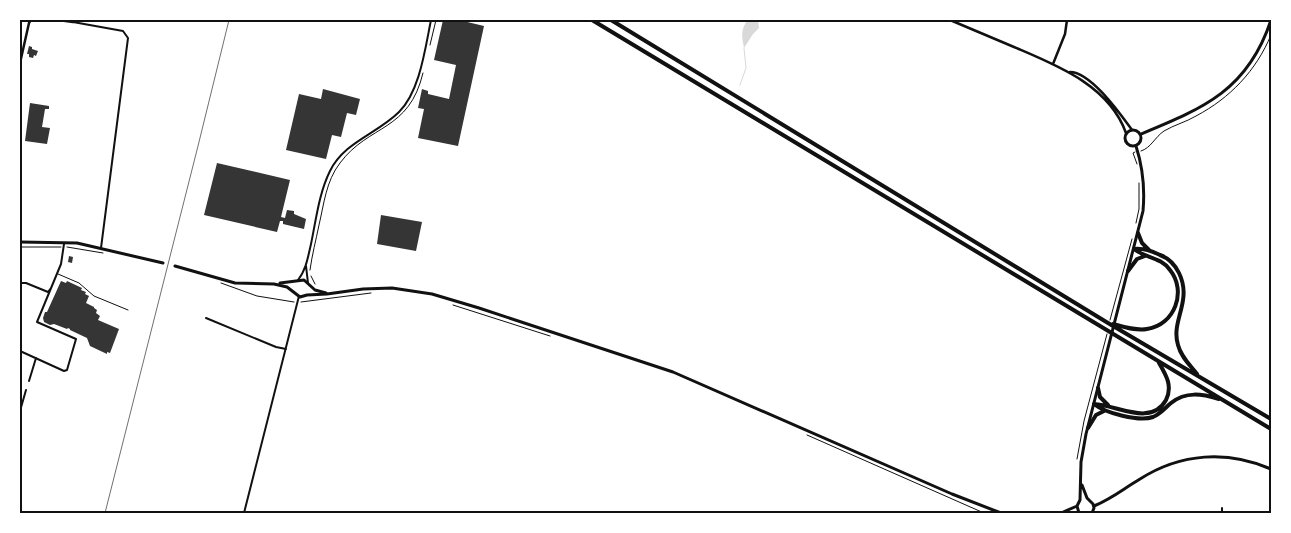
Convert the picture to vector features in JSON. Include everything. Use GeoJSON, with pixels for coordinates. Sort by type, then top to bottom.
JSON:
{"type":"FeatureCollection","features":[{"type":"Feature","properties":{"kind":"highway"},"geometry":{"type":"LineString","coordinates":[[592,20],[1271,429]]}},
{"type":"Feature","properties":{"kind":"highway"},"geometry":{"type":"LineString","coordinates":[[611,20],[1108,323],[1271,419]]}},
{"type":"Feature","properties":{"kind":"highway"},"geometry":{"type":"LineString","coordinates":[[1136,231],[1142,243],[1151,251],[1165,257],[1180,274],[1184,293],[1176,335],[1181,354],[1199,376]]}},
{"type":"Feature","properties":{"kind":"highway"},"geometry":{"type":"LineString","coordinates":[[1108,323],[1135,329],[1149,329],[1164,322],[1173,312],[1178,298],[1177,282],[1167,265],[1134,250]]}},
{"type":"Feature","properties":{"kind":"highway"},"geometry":{"type":"LineString","coordinates":[[1134,250],[1151,251]]}},
{"type":"Feature","properties":{"kind":"highway"},"geometry":{"type":"LineString","coordinates":[[1128,270],[1137,259],[1142,256],[1148,256]]}},
{"type":"Feature","properties":{"kind":"highway"},"geometry":{"type":"LineString","coordinates":[[1094,404],[1135,413],[1146,413],[1161,406],[1168,396],[1169,386],[1166,375],[1158,362]]}},
{"type":"Feature","properties":{"kind":"highway"},"geometry":{"type":"LineString","coordinates":[[1098,388],[1100,397],[1110,406]]}},
{"type":"Feature","properties":{"kind":"highway"},"geometry":{"type":"LineString","coordinates":[[1094,404],[1106,410],[1135,418],[1146,418],[1158,415],[1175,400],[1186,395],[1199,394],[1226,401]]}},
{"type":"Feature","properties":{"kind":"highway"},"geometry":{"type":"LineString","coordinates":[[1088,428],[1096,415],[1106,410]]}},
{"type":"Feature","properties":{"kind":"main road"},"geometry":{"type":"LineString","coordinates":[[1141,134],[1205,106],[1233,84],[1258,52],[1271,20]]}},
{"type":"Feature","properties":{"kind":"main road"},"geometry":{"type":"LineString","coordinates":[[1132,130],[1141,134],[1141,142],[1136,146],[1130,146],[1126,142],[1126,133],[1132,130]]}},
{"type":"Feature","properties":{"kind":"main road"},"geometry":{"type":"LineString","coordinates":[[1061,513],[1077,506],[1080,500],[1081,462],[1088,428],[1134,250],[1136,231],[1145,196],[1142,172],[1135,152],[1136,146]]}},
{"type":"Feature","properties":{"kind":"main road"},"geometry":{"type":"LineString","coordinates":[[20,242],[64,242],[101,248],[163,263]]}},
{"type":"Feature","properties":{"kind":"main road"},"geometry":{"type":"LineString","coordinates":[[175,266],[239,284],[274,284],[304,280],[319,291],[337,293]]}},
{"type":"Feature","properties":{"kind":"main road"},"geometry":{"type":"LineString","coordinates":[[293,291],[297,281]]}},
{"type":"Feature","properties":{"kind":"main road"},"geometry":{"type":"LineString","coordinates":[[274,284],[287,287],[299,296],[392,288],[420,291],[479,308],[673,372],[952,494],[1001,513]]}},
{"type":"Feature","properties":{"kind":"main road"},"geometry":{"type":"LineString","coordinates":[[307,295],[309,285]]}},
{"type":"Feature","properties":{"kind":"main road"},"geometry":{"type":"LineString","coordinates":[[1092,513],[1094,506],[1118,494],[1160,467],[1186,459],[1203,456],[1232,457],[1248,460],[1271,469]]}},
{"type":"Feature","properties":{"kind":"main road"},"geometry":{"type":"LineString","coordinates":[[1081,482],[1087,498],[1094,506]]}},
{"type":"Feature","properties":{"kind":"main road"},"geometry":{"type":"LineString","coordinates":[[1080,500],[1087,498]]}},
{"type":"Feature","properties":{"kind":"main road"},"geometry":{"type":"LineString","coordinates":[[1077,506],[1079,513]]}},
{"type":"Feature","properties":{"kind":"street"},"geometry":{"type":"LineString","coordinates":[[58,20],[74,21],[126,32],[128,44],[101,248]]}},
{"type":"Feature","properties":{"kind":"street"},"geometry":{"type":"LineString","coordinates":[[297,281],[306,263],[324,184],[331,169],[336,160],[350,146],[390,120],[407,102],[416,83],[431,20]]}},
{"type":"Feature","properties":{"kind":"street"},"geometry":{"type":"LineString","coordinates":[[950,20],[1069,72],[1106,99],[1132,130]]}},
{"type":"Feature","properties":{"kind":"street"},"geometry":{"type":"LineString","coordinates":[[1053,64],[1065,34],[1066,20]]}},
{"type":"Feature","properties":{"kind":"street"},"geometry":{"type":"LineString","coordinates":[[20,63],[30,22]]}},
{"type":"Feature","properties":{"kind":"street"},"geometry":{"type":"LineString","coordinates":[[1106,99],[1120,118],[1126,133]]}},
{"type":"Feature","properties":{"kind":"street"},"geometry":{"type":"LineString","coordinates":[[20,351],[66,371],[76,342],[74,338],[37,322],[57,274],[64,242]]}},
{"type":"Feature","properties":{"kind":"street"},"geometry":{"type":"LineString","coordinates":[[306,263],[309,285]]}},
{"type":"Feature","properties":{"kind":"street"},"geometry":{"type":"LineString","coordinates":[[20,283],[23,282],[48,292],[52,286]]}},
{"type":"Feature","properties":{"kind":"street"},"geometry":{"type":"LineString","coordinates":[[244,513],[299,296]]}},
{"type":"Feature","properties":{"kind":"street"},"geometry":{"type":"LineString","coordinates":[[206,318],[276,348],[286,349]]}},
{"type":"Feature","properties":{"kind":"street"},"geometry":{"type":"LineString","coordinates":[[29,380],[36,358]]}},
{"type":"Feature","properties":{"kind":"street"},"geometry":{"type":"LineString","coordinates":[[20,411],[26,390]]}},
{"type":"Feature","properties":{"kind":"street"},"geometry":{"type":"LineString","coordinates":[[1222,508],[1222,513]]}},
{"type":"Feature","properties":{"kind":"lane"},"geometry":{"type":"LineString","coordinates":[[57,274],[79,282],[94,296],[128,310]]}},
{"type":"Feature","properties":{"kind":"path"},"geometry":{"type":"LineString","coordinates":[[430,44],[436,20]]}},
{"type":"Feature","properties":{"kind":"path"},"geometry":{"type":"LineString","coordinates":[[316,288],[310,269],[331,178],[340,162],[350,152],[389,126],[403,114],[417,93],[424,70]]}},
{"type":"Feature","properties":{"kind":"path"},"geometry":{"type":"LineString","coordinates":[[1138,168],[1135,152],[1150,147],[1151,144]]}},
{"type":"Feature","properties":{"kind":"path"},"geometry":{"type":"LineString","coordinates":[[1136,231],[1139,209],[1139,184]]}},
{"type":"Feature","properties":{"kind":"path"},"geometry":{"type":"LineString","coordinates":[[1113,308],[1132,236]]}},
{"type":"Feature","properties":{"kind":"path"},"geometry":{"type":"LineString","coordinates":[[20,246],[63,247],[109,254]]}},
{"type":"Feature","properties":{"kind":"path"},"geometry":{"type":"LineString","coordinates":[[217,282],[264,298],[298,302],[374,292]]}},
{"type":"Feature","properties":{"kind":"path"},"geometry":{"type":"LineString","coordinates":[[449,303],[553,337]]}},
{"type":"Feature","properties":{"kind":"path"},"geometry":{"type":"LineString","coordinates":[[808,435],[984,513]]}},
{"type":"Feature","properties":{"kind":"shaded area"},"geometry":{"type":"Polygon","coordinates":[[[748,20],[758,20],[759,28],[744,48],[743,30],[748,20]]]}},
{"type":"Feature","properties":{"kind":"building"},"geometry":{"type":"Polygon","coordinates":[[[443,20],[459,20],[484,26],[458,146],[418,138],[424,109],[418,108],[422,89],[428,91],[428,94],[449,99],[456,65],[434,60],[443,20]]]}},
{"type":"Feature","properties":{"kind":"building"},"geometry":{"type":"Polygon","coordinates":[[[29,46],[38,51],[33,58],[27,54],[29,46]]]}},
{"type":"Feature","properties":{"kind":"building"},"geometry":{"type":"Polygon","coordinates":[[[323,89],[360,99],[356,115],[347,113],[341,137],[332,135],[326,159],[286,150],[299,94],[321,99],[323,89]]]}},
{"type":"Feature","properties":{"kind":"building"},"geometry":{"type":"Polygon","coordinates":[[[30,103],[49,106],[49,109],[45,109],[42,127],[50,128],[47,144],[25,141],[30,103]]]}},
{"type":"Feature","properties":{"kind":"building"},"geometry":{"type":"Polygon","coordinates":[[[217,163],[290,180],[281,217],[285,218],[287,210],[294,211],[294,214],[306,219],[304,229],[283,224],[283,221],[280,221],[277,232],[204,215],[217,163]]]}},
{"type":"Feature","properties":{"kind":"building"},"geometry":{"type":"Polygon","coordinates":[[[381,215],[422,222],[416,251],[377,244],[381,215]]]}},
{"type":"Feature","properties":{"kind":"building"},"geometry":{"type":"Polygon","coordinates":[[[69,256],[73,257],[72,263],[68,262],[69,256]]]}},
{"type":"Feature","properties":{"kind":"building"},"geometry":{"type":"Polygon","coordinates":[[[61,281],[66,283],[67,281],[82,288],[81,290],[89,296],[86,303],[94,307],[97,310],[96,313],[100,316],[98,320],[119,329],[110,353],[107,352],[107,354],[90,346],[87,338],[68,328],[44,322],[45,312],[47,312],[61,281]]]}},
{"type":"Feature","properties":{"kind":"waterway"},"geometry":{"type":"LineString","coordinates":[[740,85],[746,68],[744,48]]}},
{"type":"Feature","properties":{"kind":"railway"},"geometry":{"type":"LineString","coordinates":[[105,513],[229,20]]}}]}
